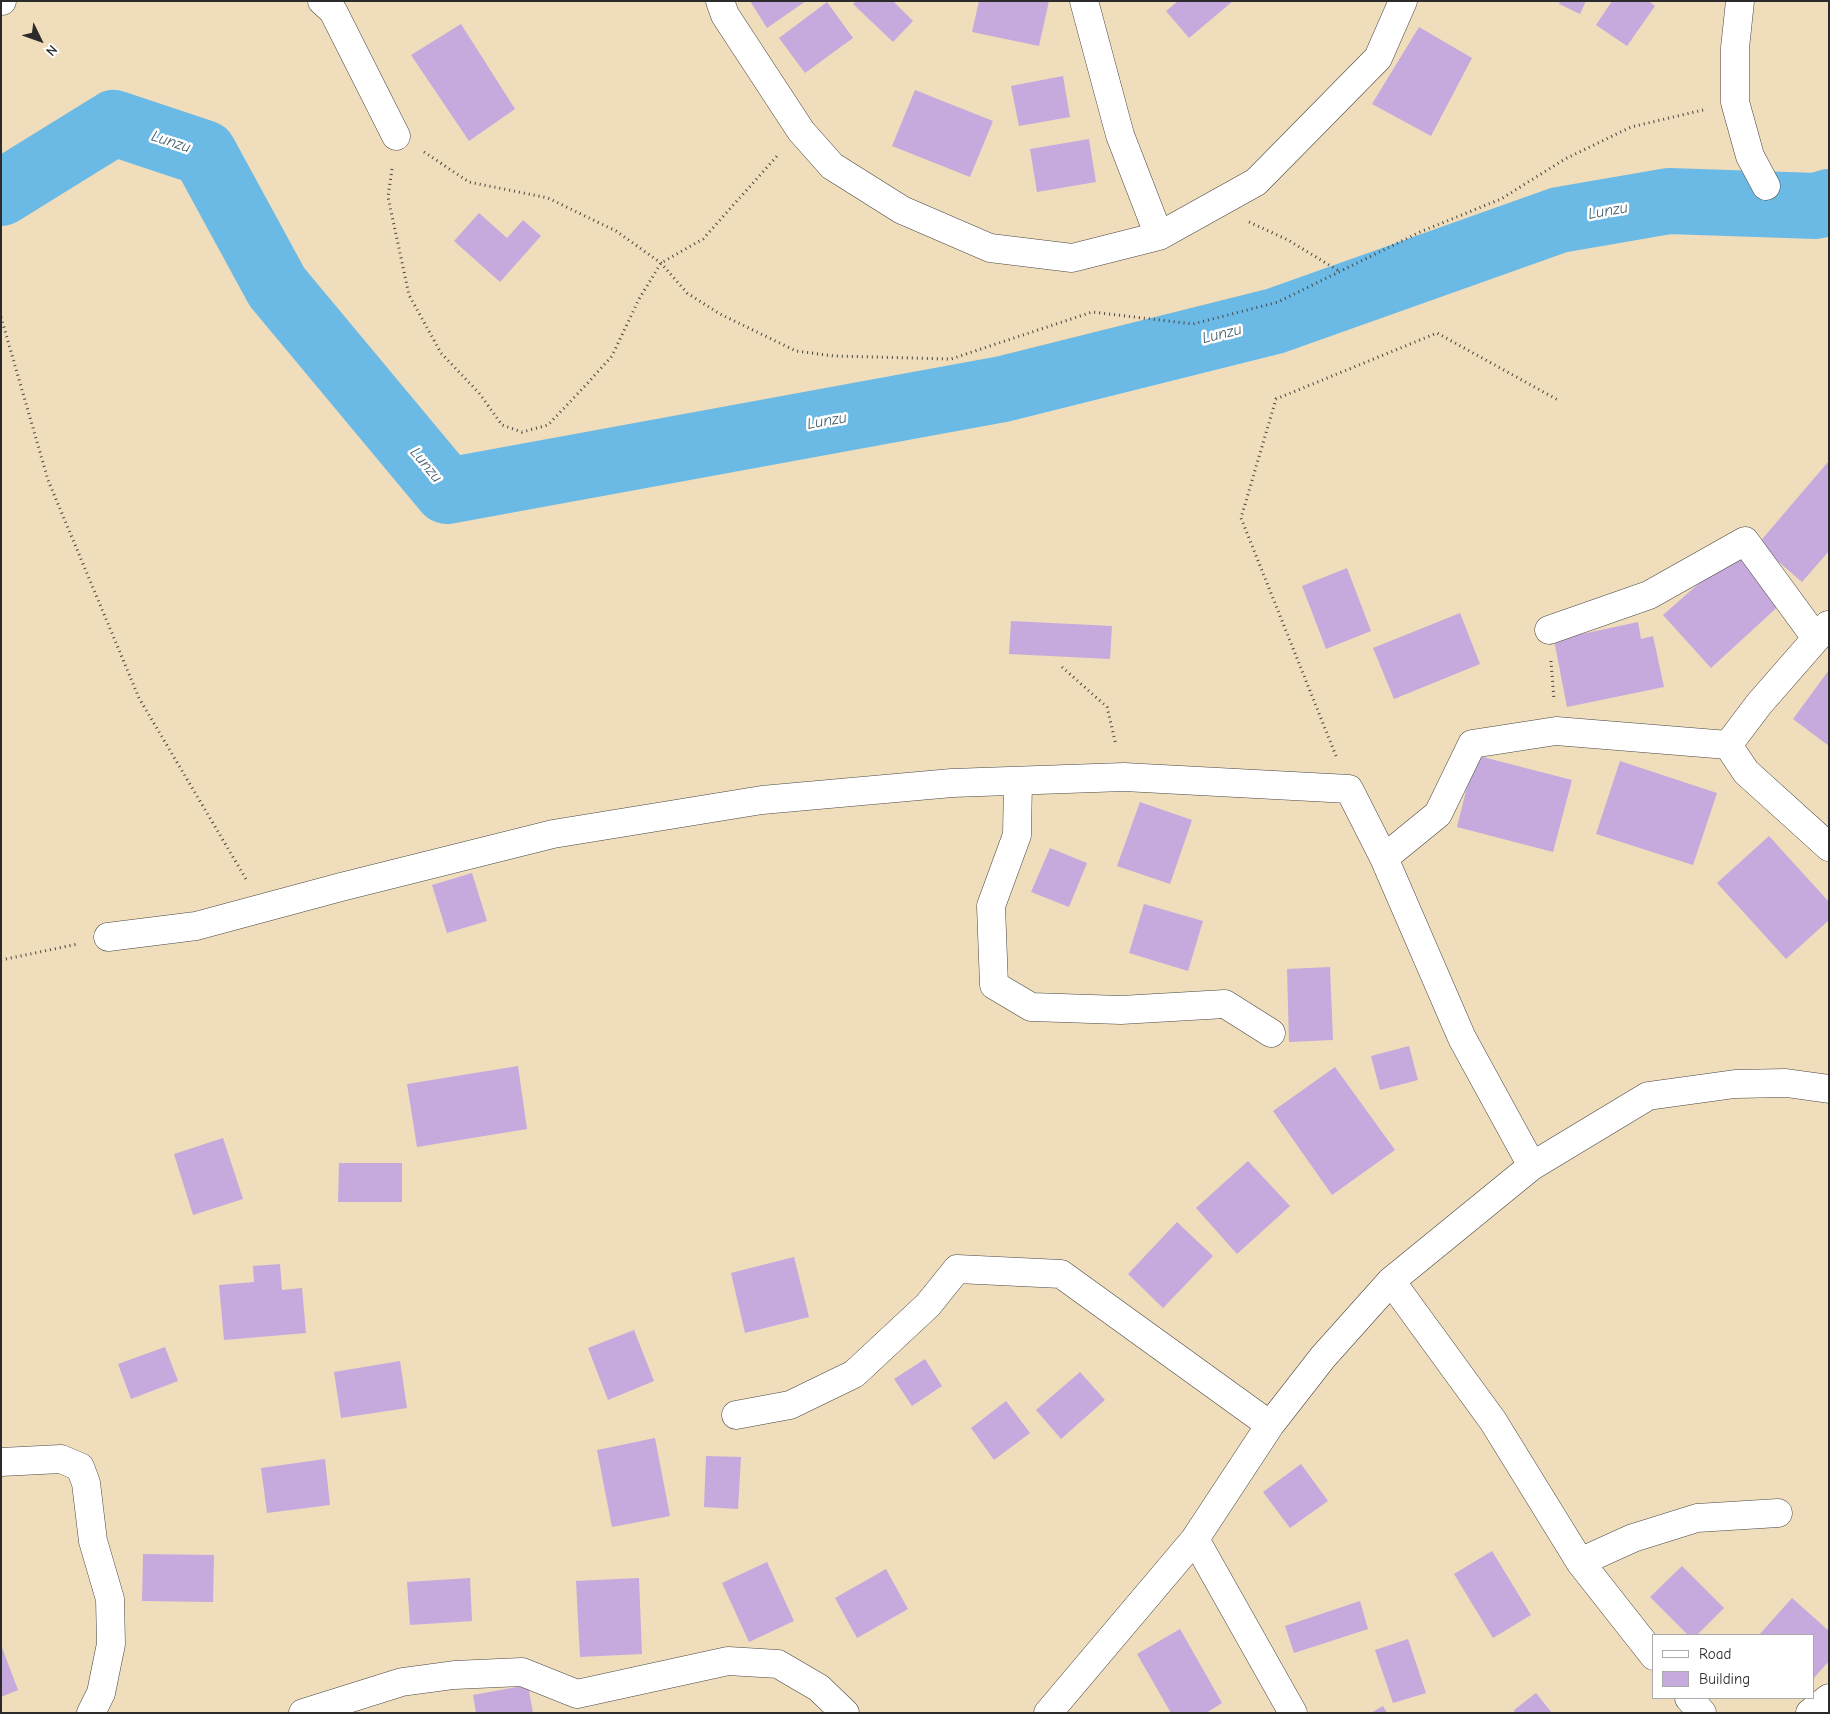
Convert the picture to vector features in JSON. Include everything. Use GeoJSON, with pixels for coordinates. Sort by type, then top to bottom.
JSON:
{"type":"FeatureCollection","features":[{"type":"Feature","properties":{"kind":"street"},"geometry":{"type":"LineString","coordinates":[[322,1],[333,11],[396,136]]}},
{"type":"Feature","properties":{"kind":"street"},"geometry":{"type":"LineString","coordinates":[[720,1],[725,15],[800,131],[832,166],[902,210],[990,248],[1072,258],[1159,236],[1256,182],[1378,58],[1403,1]]}},
{"type":"Feature","properties":{"kind":"street"},"geometry":{"type":"LineString","coordinates":[[1084,1],[1120,135],[1159,236]]}},
{"type":"Feature","properties":{"kind":"street"},"geometry":{"type":"LineString","coordinates":[[1740,1],[1735,48],[1735,102],[1750,156],[1766,186]]}},
{"type":"Feature","properties":{"kind":"street"},"geometry":{"type":"LineString","coordinates":[[1549,630],[1648,595],[1745,541],[1823,631],[1759,704],[1728,745]]}},
{"type":"Feature","properties":{"kind":"street"},"geometry":{"type":"LineString","coordinates":[[1384,858],[1438,814],[1472,744],[1556,731],[1728,745]]}},
{"type":"Feature","properties":{"kind":"street"},"geometry":{"type":"LineString","coordinates":[[1728,745],[1746,772],[1829,847]]}},
{"type":"Feature","properties":{"kind":"street"},"geometry":{"type":"LineString","coordinates":[[108,937],[196,926],[562,833],[762,800],[952,783],[1124,777],[1349,789],[1384,858],[1462,1038],[1532,1166]]}},
{"type":"Feature","properties":{"kind":"street"},"geometry":{"type":"LineString","coordinates":[[1018,781],[1017,836],[991,906],[994,985],[1031,1007],[1121,1010],[1225,1004],[1271,1033]]}},
{"type":"Feature","properties":{"kind":"street"},"geometry":{"type":"LineString","coordinates":[[1048,1713],[1195,1539],[1270,1425],[1323,1357],[1391,1281],[1532,1166],[1648,1096],[1735,1084],[1786,1083],[1829,1089]]}},
{"type":"Feature","properties":{"kind":"street"},"geometry":{"type":"LineString","coordinates":[[736,1414],[790,1405],[854,1374],[928,1305],[958,1269],[1061,1274],[1270,1425]]}},
{"type":"Feature","properties":{"kind":"street"},"geometry":{"type":"LineString","coordinates":[[1391,1281],[1493,1421],[1580,1562],[1652,1653]]}},
{"type":"Feature","properties":{"kind":"street"},"geometry":{"type":"LineString","coordinates":[[1,1462],[61,1458],[80,1467],[86,1483],[93,1541],[110,1598],[111,1644],[101,1693],[92,1713]]}},
{"type":"Feature","properties":{"kind":"street"},"geometry":{"type":"LineString","coordinates":[[1580,1562],[1633,1538],[1697,1518],[1778,1513]]}},
{"type":"Feature","properties":{"kind":"street"},"geometry":{"type":"LineString","coordinates":[[1195,1539],[1293,1713]]}},
{"type":"Feature","properties":{"kind":"street"},"geometry":{"type":"LineString","coordinates":[[303,1713],[402,1682],[454,1676],[522,1672],[577,1694],[728,1661],[778,1664],[819,1688],[845,1713]]}},
{"type":"Feature","properties":{"kind":"street"},"geometry":{"type":"LineString","coordinates":[[1810,1713],[1829,1698]]}},
{"type":"Feature","properties":{"kind":"street"},"geometry":{"type":"LineString","coordinates":[[1690,1699],[1702,1713]]}},
{"type":"Feature","properties":{"kind":"path"},"geometry":{"type":"LineString","coordinates":[[396,136],[388,197],[409,295],[441,353],[479,393],[502,426],[522,432],[548,425],[585,386],[612,356],[639,299],[661,263],[703,239],[800,131]]}},
{"type":"Feature","properties":{"kind":"path"},"geometry":{"type":"LineString","coordinates":[[1206,210],[1238,216],[1288,240],[1338,271]]}},
{"type":"Feature","properties":{"kind":"path"},"geometry":{"type":"LineString","coordinates":[[1,317],[48,480],[135,689],[263,908]]}},
{"type":"Feature","properties":{"kind":"path"},"geometry":{"type":"LineString","coordinates":[[1349,789],[1241,518],[1276,398],[1438,333],[1558,400]]}},
{"type":"Feature","properties":{"kind":"path"},"geometry":{"type":"LineString","coordinates":[[1549,630],[1556,731]]}},
{"type":"Feature","properties":{"kind":"path"},"geometry":{"type":"LineString","coordinates":[[1062,667],[1107,707],[1124,777]]}},
{"type":"Feature","properties":{"kind":"path"},"geometry":{"type":"LineString","coordinates":[[1,960],[108,937]]}},
{"type":"Feature","properties":{"kind":"building"},"geometry":{"type":"Polygon","coordinates":[[[750,1],[806,1],[767,28],[750,1]]]}},
{"type":"Feature","properties":{"kind":"building"},"geometry":{"type":"Polygon","coordinates":[[[856,1],[893,1],[913,21],[893,42],[853,4],[856,1]]]}},
{"type":"Feature","properties":{"kind":"building"},"geometry":{"type":"Polygon","coordinates":[[[979,1],[1049,1],[1039,46],[972,32],[979,1]]]}},
{"type":"Feature","properties":{"kind":"building"},"geometry":{"type":"Polygon","coordinates":[[[1178,1],[1233,1],[1189,38],[1166,11],[1178,1]]]}},
{"type":"Feature","properties":{"kind":"building"},"geometry":{"type":"Polygon","coordinates":[[[1560,1],[1586,1],[1580,14],[1559,4],[1560,1]]]}},
{"type":"Feature","properties":{"kind":"building"},"geometry":{"type":"Polygon","coordinates":[[[1612,1],[1649,1],[1655,6],[1627,46],[1596,25],[1612,1]]]}},
{"type":"Feature","properties":{"kind":"building"},"geometry":{"type":"Polygon","coordinates":[[[827,2],[853,38],[805,73],[779,38],[827,2]]]}},
{"type":"Feature","properties":{"kind":"building"},"geometry":{"type":"Polygon","coordinates":[[[461,24],[515,109],[469,141],[411,55],[461,24]]]}},
{"type":"Feature","properties":{"kind":"building"},"geometry":{"type":"Polygon","coordinates":[[[1419,27],[1472,58],[1431,136],[1372,104],[1419,27]]]}},
{"type":"Feature","properties":{"kind":"building"},"geometry":{"type":"Polygon","coordinates":[[[1063,76],[1070,117],[1019,126],[1011,86],[1063,76]]]}},
{"type":"Feature","properties":{"kind":"building"},"geometry":{"type":"Polygon","coordinates":[[[915,90],[993,121],[970,177],[892,146],[915,90]]]}},
{"type":"Feature","properties":{"kind":"building"},"geometry":{"type":"Polygon","coordinates":[[[1089,139],[1096,182],[1037,192],[1030,149],[1089,139]]]}},
{"type":"Feature","properties":{"kind":"building"},"geometry":{"type":"Polygon","coordinates":[[[479,213],[507,238],[523,220],[541,236],[500,282],[454,241],[479,213]]]}},
{"type":"Feature","properties":{"kind":"building"},"geometry":{"type":"Polygon","coordinates":[[[1828,462],[1829,551],[1802,582],[1758,544],[1828,462]]]}},
{"type":"Feature","properties":{"kind":"building"},"geometry":{"type":"Polygon","coordinates":[[[1737,550],[1783,602],[1711,668],[1663,615],[1737,550]]]}},
{"type":"Feature","properties":{"kind":"building"},"geometry":{"type":"Polygon","coordinates":[[[1347,568],[1371,631],[1326,649],[1302,586],[1347,568]]]}},
{"type":"Feature","properties":{"kind":"building"},"geometry":{"type":"Polygon","coordinates":[[[1460,613],[1480,664],[1394,699],[1373,648],[1460,613]]]}},
{"type":"Feature","properties":{"kind":"building"},"geometry":{"type":"Polygon","coordinates":[[[1011,621],[1112,626],[1110,659],[1009,654],[1011,621]]]}},
{"type":"Feature","properties":{"kind":"building"},"geometry":{"type":"Polygon","coordinates":[[[1638,622],[1641,639],[1653,636],[1664,687],[1567,707],[1554,640],[1638,622]]]}},
{"type":"Feature","properties":{"kind":"building"},"geometry":{"type":"Polygon","coordinates":[[[1829,670],[1829,746],[1793,719],[1829,670]]]}},
{"type":"Feature","properties":{"kind":"building"},"geometry":{"type":"Polygon","coordinates":[[[1475,755],[1572,780],[1553,852],[1457,827],[1475,755]]]}},
{"type":"Feature","properties":{"kind":"building"},"geometry":{"type":"Polygon","coordinates":[[[1620,761],[1717,793],[1693,865],[1596,834],[1620,761]]]}},
{"type":"Feature","properties":{"kind":"building"},"geometry":{"type":"Polygon","coordinates":[[[1140,802],[1192,820],[1170,884],[1117,866],[1140,802]]]}},
{"type":"Feature","properties":{"kind":"building"},"geometry":{"type":"Polygon","coordinates":[[[1769,836],[1829,902],[1829,920],[1786,959],[1717,883],[1769,836]]]}},
{"type":"Feature","properties":{"kind":"building"},"geometry":{"type":"Polygon","coordinates":[[[1050,848],[1087,863],[1069,907],[1031,892],[1050,848]]]}},
{"type":"Feature","properties":{"kind":"building"},"geometry":{"type":"Polygon","coordinates":[[[472,873],[487,921],[447,933],[432,885],[472,873]]]}},
{"type":"Feature","properties":{"kind":"building"},"geometry":{"type":"Polygon","coordinates":[[[1144,904],[1203,921],[1188,971],[1129,953],[1144,904]]]}},
{"type":"Feature","properties":{"kind":"building"},"geometry":{"type":"Polygon","coordinates":[[[1330,967],[1333,1040],[1289,1042],[1287,969],[1330,967]]]}},
{"type":"Feature","properties":{"kind":"building"},"geometry":{"type":"Polygon","coordinates":[[[1409,1046],[1418,1080],[1380,1090],[1371,1056],[1409,1046]]]}},
{"type":"Feature","properties":{"kind":"building"},"geometry":{"type":"Polygon","coordinates":[[[518,1066],[527,1129],[417,1147],[407,1084],[518,1066]]]}},
{"type":"Feature","properties":{"kind":"building"},"geometry":{"type":"Polygon","coordinates":[[[1335,1067],[1395,1150],[1332,1195],[1273,1111],[1335,1067]]]}},
{"type":"Feature","properties":{"kind":"building"},"geometry":{"type":"Polygon","coordinates":[[[223,1138],[243,1199],[193,1215],[174,1154],[223,1138]]]}},
{"type":"Feature","properties":{"kind":"building"},"geometry":{"type":"Polygon","coordinates":[[[1248,1161],[1290,1206],[1237,1254],[1196,1208],[1248,1161]]]}},
{"type":"Feature","properties":{"kind":"building"},"geometry":{"type":"Polygon","coordinates":[[[339,1163],[402,1163],[402,1202],[338,1202],[339,1163]]]}},
{"type":"Feature","properties":{"kind":"building"},"geometry":{"type":"Polygon","coordinates":[[[1177,1222],[1213,1256],[1163,1308],[1128,1274],[1177,1222]]]}},
{"type":"Feature","properties":{"kind":"building"},"geometry":{"type":"Polygon","coordinates":[[[794,1257],[809,1317],[745,1333],[731,1273],[794,1257]]]}},
{"type":"Feature","properties":{"kind":"building"},"geometry":{"type":"Polygon","coordinates":[[[280,1264],[282,1290],[302,1288],[306,1333],[224,1340],[219,1285],[254,1282],[253,1266],[280,1264]]]}},
{"type":"Feature","properties":{"kind":"building"},"geometry":{"type":"Polygon","coordinates":[[[634,1330],[654,1381],[608,1400],[588,1348],[634,1330]]]}},
{"type":"Feature","properties":{"kind":"building"},"geometry":{"type":"Polygon","coordinates":[[[165,1347],[178,1381],[131,1399],[118,1364],[165,1347]]]}},
{"type":"Feature","properties":{"kind":"building"},"geometry":{"type":"Polygon","coordinates":[[[925,1359],[942,1386],[912,1406],[894,1379],[925,1359]]]}},
{"type":"Feature","properties":{"kind":"building"},"geometry":{"type":"Polygon","coordinates":[[[400,1361],[407,1408],[341,1418],[334,1372],[400,1361]]]}},
{"type":"Feature","properties":{"kind":"building"},"geometry":{"type":"Polygon","coordinates":[[[1080,1372],[1105,1400],[1061,1439],[1036,1410],[1080,1372]]]}},
{"type":"Feature","properties":{"kind":"building"},"geometry":{"type":"Polygon","coordinates":[[[1006,1401],[1030,1433],[994,1460],[971,1428],[1006,1401]]]}},
{"type":"Feature","properties":{"kind":"building"},"geometry":{"type":"Polygon","coordinates":[[[655,1438],[670,1516],[612,1527],[597,1450],[655,1438]]]}},
{"type":"Feature","properties":{"kind":"building"},"geometry":{"type":"Polygon","coordinates":[[[706,1456],[741,1457],[738,1509],[704,1507],[706,1456]]]}},
{"type":"Feature","properties":{"kind":"building"},"geometry":{"type":"Polygon","coordinates":[[[325,1459],[330,1505],[267,1513],[261,1468],[325,1459]]]}},
{"type":"Feature","properties":{"kind":"building"},"geometry":{"type":"Polygon","coordinates":[[[1301,1464],[1328,1501],[1290,1528],[1263,1492],[1301,1464]]]}},
{"type":"Feature","properties":{"kind":"building"},"geometry":{"type":"Polygon","coordinates":[[[1492,1551],[1531,1615],[1493,1638],[1454,1574],[1492,1551]]]}},
{"type":"Feature","properties":{"kind":"building"},"geometry":{"type":"Polygon","coordinates":[[[143,1554],[214,1555],[213,1602],[142,1601],[143,1554]]]}},
{"type":"Feature","properties":{"kind":"building"},"geometry":{"type":"Polygon","coordinates":[[[767,1562],[794,1621],[749,1642],[722,1583],[767,1562]]]}},
{"type":"Feature","properties":{"kind":"building"},"geometry":{"type":"Polygon","coordinates":[[[1682,1566],[1724,1608],[1698,1634],[1687,1634],[1650,1597],[1682,1566]]]}},
{"type":"Feature","properties":{"kind":"building"},"geometry":{"type":"Polygon","coordinates":[[[886,1569],[908,1609],[857,1638],[835,1598],[886,1569]]]}},
{"type":"Feature","properties":{"kind":"building"},"geometry":{"type":"Polygon","coordinates":[[[470,1578],[472,1621],[410,1625],[407,1582],[470,1578]]]}},
{"type":"Feature","properties":{"kind":"building"},"geometry":{"type":"Polygon","coordinates":[[[639,1578],[642,1654],[580,1657],[576,1581],[639,1578]]]}},
{"type":"Feature","properties":{"kind":"building"},"geometry":{"type":"Polygon","coordinates":[[[1792,1598],[1829,1631],[1829,1661],[1815,1677],[1815,1634],[1760,1634],[1792,1598]]]}},
{"type":"Feature","properties":{"kind":"building"},"geometry":{"type":"Polygon","coordinates":[[[1360,1601],[1368,1629],[1294,1653],[1285,1626],[1360,1601]]]}},
{"type":"Feature","properties":{"kind":"building"},"geometry":{"type":"Polygon","coordinates":[[[1180,1629],[1222,1703],[1206,1713],[1171,1713],[1137,1654],[1180,1629]]]}},
{"type":"Feature","properties":{"kind":"building"},"geometry":{"type":"Polygon","coordinates":[[[1408,1639],[1426,1693],[1393,1703],[1375,1650],[1408,1639]]]}},
{"type":"Feature","properties":{"kind":"building"},"geometry":{"type":"Polygon","coordinates":[[[1,1645],[18,1690],[1,1697],[1,1645]]]}},
{"type":"Feature","properties":{"kind":"building"},"geometry":{"type":"Polygon","coordinates":[[[528,1685],[533,1713],[476,1713],[473,1695],[528,1685]]]}},
{"type":"Feature","properties":{"kind":"building"},"geometry":{"type":"Polygon","coordinates":[[[1536,1693],[1552,1713],[1515,1713],[1514,1710],[1536,1693]]]}},
{"type":"Feature","properties":{"kind":"building"},"geometry":{"type":"Polygon","coordinates":[[[1383,1706],[1387,1713],[1371,1713],[1383,1706]]]}},
{"type":"Feature","properties":{"kind":"waterway","name":"Lunzu"},"geometry":{"type":"LineString","coordinates":[[1,193],[114,123],[204,153],[277,287],[447,491],[1003,389],[1275,321],[1559,220],[1669,201],[1816,206],[1829,202]]}}]}
